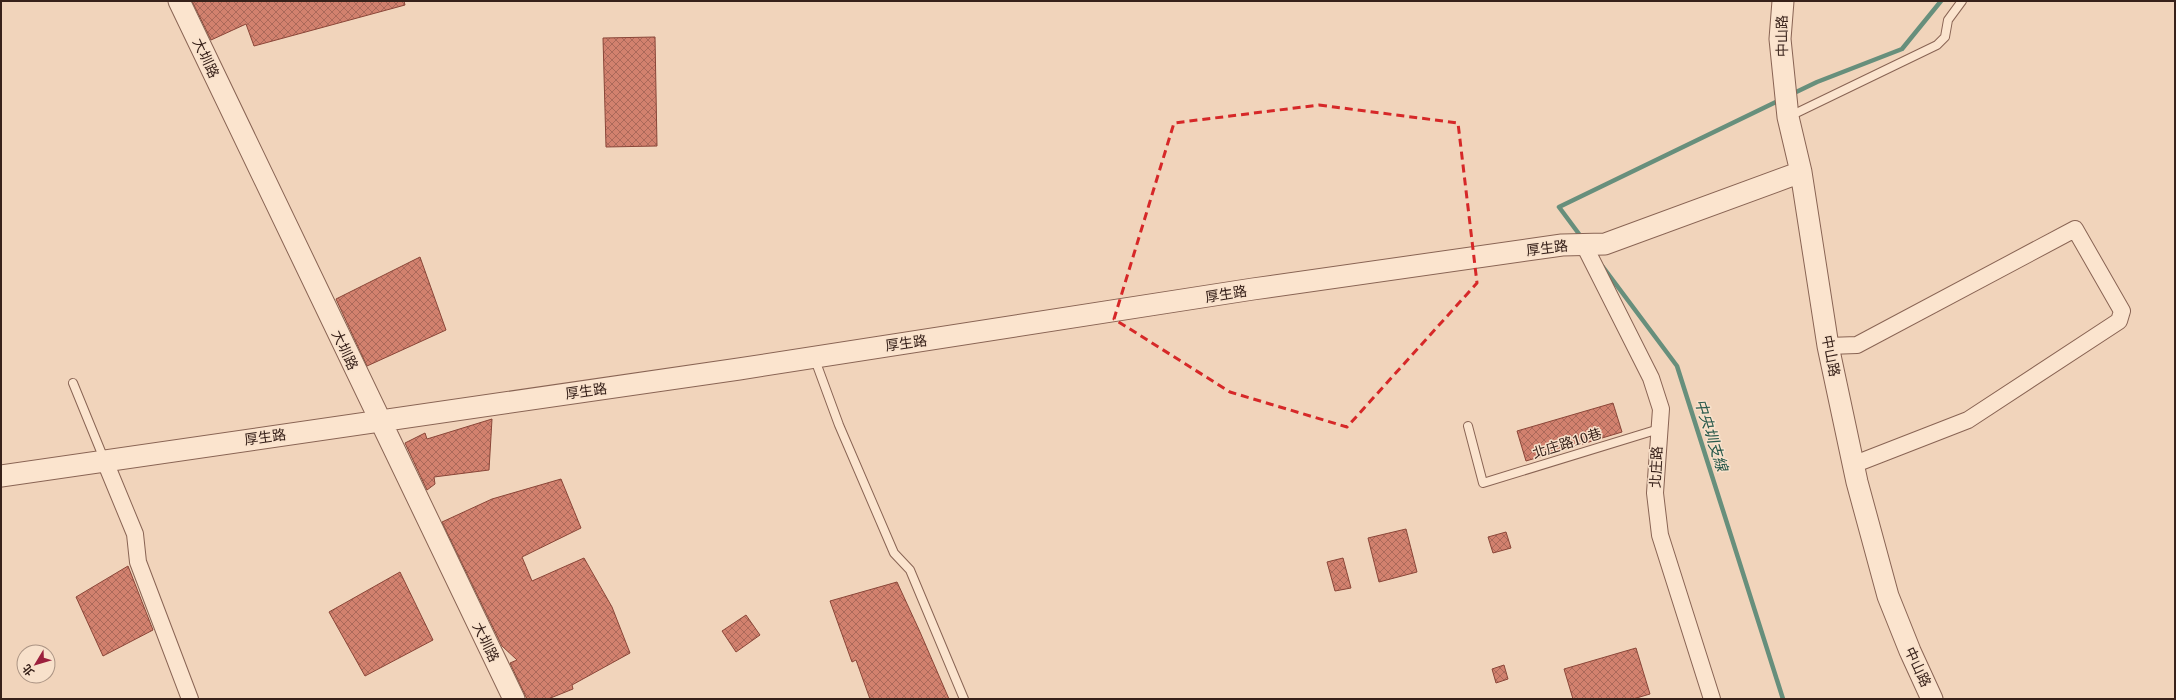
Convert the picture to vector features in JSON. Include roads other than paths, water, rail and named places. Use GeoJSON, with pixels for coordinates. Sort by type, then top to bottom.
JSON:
{"type":"FeatureCollection","features":[{"type":"Feature","properties":{"kind":"street","name":"大圳路"},"geometry":{"type":"LineString","coordinates":[[179,1],[379,421],[514,699]]}},
{"type":"Feature","properties":{"kind":"street","name":"中山路"},"geometry":{"type":"LineString","coordinates":[[1783,1],[1780,39],[1787,114],[1801,172],[1828,346],[1855,464],[1857,482],[1888,596],[1910,651],[1932,699]]}},
{"type":"Feature","properties":{"kind":"street","name":"厚生路"},"geometry":{"type":"LineString","coordinates":[[1,476],[814,357],[1253,289],[1562,246],[1605,244],[1801,172]]}},
{"type":"Feature","properties":{"kind":"street"},"geometry":{"type":"LineString","coordinates":[[1828,346],[1857,346],[2075,229],[2122,311],[2119,321],[1968,420],[1855,464]]}},
{"type":"Feature","properties":{"kind":"street","name":"北庄路"},"geometry":{"type":"LineString","coordinates":[[1584,245],[1650,378],[1661,409],[1654,492],[1660,535],[1712,699]]}},
{"type":"Feature","properties":{"kind":"street"},"geometry":{"type":"LineString","coordinates":[[104,460],[135,534],[138,562],[190,699]]}},
{"type":"Feature","properties":{"kind":"lane"},"geometry":{"type":"LineString","coordinates":[[1787,114],[1937,45],[1946,37],[1948,20],[1962,1]]}},
{"type":"Feature","properties":{"kind":"lane"},"geometry":{"type":"LineString","coordinates":[[814,357],[839,426],[894,553],[910,570],[964,699]]}},
{"type":"Feature","properties":{"kind":"lane"},"geometry":{"type":"LineString","coordinates":[[73,383],[104,460]]}},
{"type":"Feature","properties":{"kind":"lane","name":"北庄路10巷"},"geometry":{"type":"LineString","coordinates":[[1468,426],[1482,483],[1659,429]]}},
{"type":"Feature","properties":{"kind":"waterway"},"geometry":{"type":"LineString","coordinates":[[1792,94],[1817,82],[1902,49],[1941,1]]}},
{"type":"Feature","properties":{"kind":"waterway"},"geometry":{"type":"LineString","coordinates":[[1582,238],[1559,207],[1780,100]]}},
{"type":"Feature","properties":{"kind":"waterway","name":"中央圳支線"},"geometry":{"type":"LineString","coordinates":[[1603,267],[1677,366],[1783,699]]}}]}
